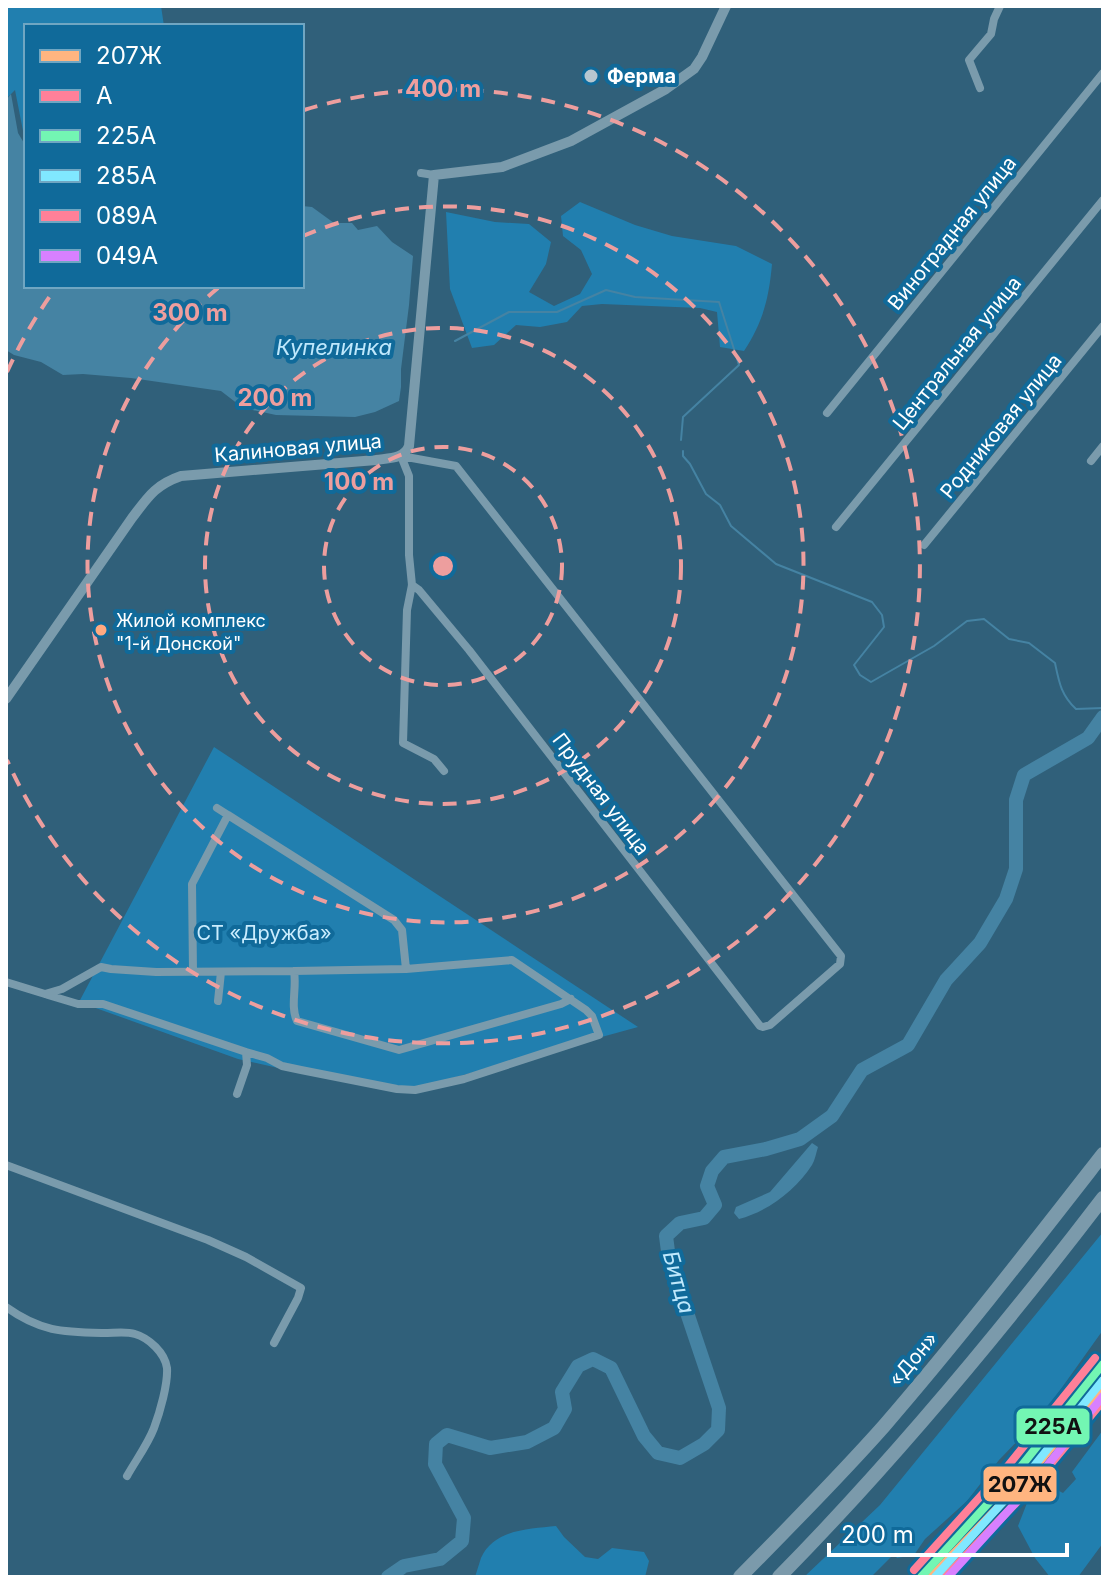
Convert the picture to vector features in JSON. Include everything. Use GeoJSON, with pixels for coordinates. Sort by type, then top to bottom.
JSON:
{"type":"FeatureCollection","features":[{"type":"Feature","properties":{"kind":"highway","name":"«Дон»"},"geometry":{"type":"LineString","coordinates":[[740,1577],[884,1425],[1103,1154]]}},
{"type":"Feature","properties":{"kind":"highway"},"geometry":{"type":"LineString","coordinates":[[779,1577],[901,1446],[1025,1300],[1103,1198]]}},
{"type":"Feature","properties":{"kind":"street"},"geometry":{"type":"LineString","coordinates":[[421,173],[434,175],[502,167],[571,141],[666,89],[694,69],[726,6]]}},
{"type":"Feature","properties":{"kind":"street"},"geometry":{"type":"LineString","coordinates":[[980,88],[969,60],[991,34],[1000,6]]}},
{"type":"Feature","properties":{"kind":"street","name":"Виноградная улица"},"geometry":{"type":"LineString","coordinates":[[827,413],[1103,73]]}},
{"type":"Feature","properties":{"kind":"street","name":"Калиновая улица"},"geometry":{"type":"LineString","coordinates":[[6,699],[132,518],[153,491],[165,482],[181,476],[401,456],[407,451],[434,175]]}},
{"type":"Feature","properties":{"kind":"street","name":"Центральная улица"},"geometry":{"type":"LineString","coordinates":[[836,527],[1103,200]]}},
{"type":"Feature","properties":{"kind":"street","name":"Родниковая улица"},"geometry":{"type":"LineString","coordinates":[[924,545],[1103,326]]}},
{"type":"Feature","properties":{"kind":"street"},"geometry":{"type":"LineString","coordinates":[[1091,461],[1103,446]]}},
{"type":"Feature","properties":{"kind":"street"},"geometry":{"type":"LineString","coordinates":[[401,456],[409,476],[412,585],[407,610],[403,743],[434,759],[444,771]]}},
{"type":"Feature","properties":{"kind":"street","name":"Прудная улица"},"geometry":{"type":"LineString","coordinates":[[401,456],[456,466],[841,956],[840,964],[767,1027],[760,1026],[469,650],[412,585]]}},
{"type":"Feature","properties":{"kind":"street"},"geometry":{"type":"LineString","coordinates":[[217,808],[394,920],[402,930],[406,969]]}},
{"type":"Feature","properties":{"kind":"street"},"geometry":{"type":"LineString","coordinates":[[193,972],[192,884],[228,815]]}},
{"type":"Feature","properties":{"kind":"street"},"geometry":{"type":"LineString","coordinates":[[6,982],[45,994],[78,1004],[103,1004],[267,1058],[282,1066],[397,1089],[427,1088],[599,1035],[592,1016],[512,960],[406,969],[294,971],[156,972],[101,967],[62,989],[45,994]]}},
{"type":"Feature","properties":{"kind":"street"},"geometry":{"type":"LineString","coordinates":[[294,971],[293,1005],[297,1021],[399,1050],[571,999]]}},
{"type":"Feature","properties":{"kind":"street"},"geometry":{"type":"LineString","coordinates":[[218,1001],[221,972]]}},
{"type":"Feature","properties":{"kind":"street"},"geometry":{"type":"LineString","coordinates":[[237,1094],[247,1065],[246,1052]]}},
{"type":"Feature","properties":{"kind":"street"},"geometry":{"type":"LineString","coordinates":[[6,1165],[208,1240],[301,1288],[274,1343]]}},
{"type":"Feature","properties":{"kind":"street"},"geometry":{"type":"LineString","coordinates":[[6,1307],[49,1330],[134,1333],[157,1349],[167,1365],[166,1386],[154,1428],[127,1476]]}},
{"type":"Feature","properties":{"kind":"green space"},"geometry":{"type":"Polygon","coordinates":[[[6,6],[161,6],[164,24],[24,24],[24,136],[15,90],[6,99],[6,6]]]}},
{"type":"Feature","properties":{"kind":"green space"},"geometry":{"type":"Polygon","coordinates":[[[580,202],[635,225],[672,236],[736,246],[772,264],[764,309],[744,351],[720,347],[717,312],[700,308],[602,304],[582,306],[567,322],[540,327],[516,325],[494,345],[472,348],[450,289],[446,212],[495,222],[529,224],[551,242],[546,264],[529,292],[554,306],[580,294],[592,274],[581,250],[563,236],[561,216],[580,202]]]}},
{"type":"Feature","properties":{"kind":"green space","name":"СТ «Дружба»"},"geometry":{"type":"Polygon","coordinates":[[[214,747],[638,1027],[416,1088],[309,1075],[238,1059],[79,1002],[214,747]]]}},
{"type":"Feature","properties":{"kind":"green space"},"geometry":{"type":"Polygon","coordinates":[[[1103,1232],[1103,1330],[1043,1414],[999,1460],[967,1501],[925,1539],[914,1555],[897,1558],[894,1554],[871,1577],[804,1577],[880,1505],[1103,1232]]]}},
{"type":"Feature","properties":{"kind":"green space"},"geometry":{"type":"Polygon","coordinates":[[[1103,1430],[1103,1543],[1078,1577],[1050,1577],[1035,1558],[1018,1526],[1027,1503],[1047,1485],[1063,1493],[1076,1479],[1072,1472],[1103,1430]]]}},
{"type":"Feature","properties":{"kind":"green space"},"geometry":{"type":"Polygon","coordinates":[[[556,1526],[585,1557],[598,1559],[612,1548],[644,1552],[649,1561],[645,1577],[475,1577],[481,1558],[494,1541],[513,1532],[556,1526]]]}},
{"type":"Feature","properties":{"kind":"water","name":"Купелинка"},"geometry":{"type":"Polygon","coordinates":[[[11,94],[18,133],[24,143],[24,288],[304,288],[304,206],[312,207],[334,223],[352,223],[358,230],[377,226],[392,242],[413,256],[399,401],[355,417],[276,415],[243,408],[221,391],[131,378],[63,375],[41,362],[6,350],[6,100],[11,94]]]}},
{"type":"Feature","properties":{"kind":"water"},"geometry":{"type":"Polygon","coordinates":[[[812,1143],[818,1147],[814,1161],[798,1183],[780,1199],[739,1219],[734,1213],[736,1207],[770,1192],[812,1143]]]}},
{"type":"Feature","properties":{"kind":"waterway","name":"Купелинка"},"geometry":{"type":"LineString","coordinates":[[455,341],[509,312],[557,312],[606,290],[635,297],[719,302],[739,365],[683,417],[681,440]]}},
{"type":"Feature","properties":{"kind":"waterway","name":"Купелинка"},"geometry":{"type":"LineString","coordinates":[[683,451],[706,494],[720,505],[731,526],[776,564],[872,602],[882,615],[884,627],[854,665],[860,675],[871,682],[934,646],[967,621],[984,619],[1009,639],[1029,643],[1055,663],[1064,693],[1076,709],[1103,708]]}},
{"type":"Feature","properties":{"kind":"waterway","name":"Битца"},"geometry":{"type":"LineString","coordinates":[[388,1577],[404,1566],[440,1559],[462,1541],[464,1518],[435,1464],[436,1444],[447,1435],[490,1448],[527,1442],[554,1428],[565,1409],[562,1392],[578,1366],[593,1359],[611,1368],[644,1436],[658,1453],[680,1458],[704,1444],[718,1430],[719,1408],[669,1259],[666,1236],[680,1223],[704,1218],[715,1205],[707,1186],[712,1171],[724,1157],[800,1139],[832,1116],[862,1070],[908,1045],[946,980],[980,943],[1006,899],[1016,869],[1016,800],[1024,775],[1088,738],[1103,717]]}},
{"type":"Feature","properties":{"kind":"transit line","name":"089А"},"geometry":{"type":"LineString","coordinates":[[914,1570],[1007,1467],[1095,1358]]}},
{"type":"Feature","properties":{"kind":"transit line","name":"225А"},"geometry":{"type":"LineString","coordinates":[[921,1577],[1015,1474],[1103,1364]]}},
{"type":"Feature","properties":{"kind":"transit line","name":"285А"},"geometry":{"type":"LineString","coordinates":[[935,1577],[1022,1481],[1103,1380]]}},
{"type":"Feature","properties":{"kind":"transit line","name":"207Ж"},"geometry":{"type":"LineString","coordinates":[[931,1577],[1028,1476],[1103,1385]]}},
{"type":"Feature","properties":{"kind":"transit line","name":"049А"},"geometry":{"type":"LineString","coordinates":[[948,1577],[1030,1487],[1103,1396]]}},
{"type":"Feature","properties":{"kind":"transit line","name":"A"},"geometry":{"type":"LineString","coordinates":[[945,1577],[1035,1483],[1103,1401]]}},
{"type":"Feature","properties":{"kind":"place","name":"Ферма"},"geometry":{"type":"Point","coordinates":[591,76]}},
{"type":"Feature","properties":{"kind":"place","name":"Жилой комплекс \"1-й Донской\""},"geometry":{"type":"Point","coordinates":[101,630]}}]}
